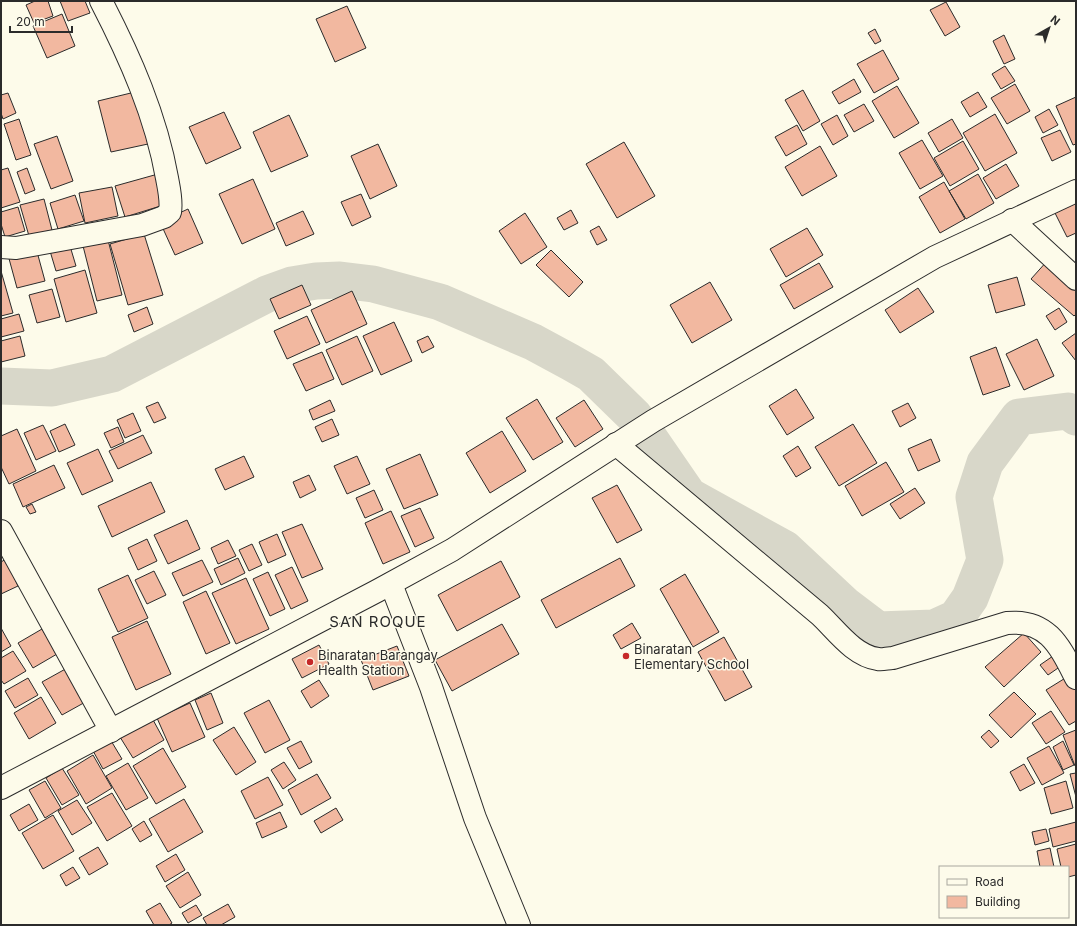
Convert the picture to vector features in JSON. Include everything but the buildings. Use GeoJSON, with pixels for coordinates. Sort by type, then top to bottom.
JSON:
{"type":"FeatureCollection","features":[{"type":"Feature","properties":{"kind":"street"},"geometry":{"type":"LineString","coordinates":[[1,247],[16,248],[142,225],[164,217],[170,212],[170,193],[157,136],[137,74],[101,1]]}},
{"type":"Feature","properties":{"kind":"street"},"geometry":{"type":"LineString","coordinates":[[1,788],[391,584],[452,550],[644,426],[934,257],[1076,192]]}},
{"type":"Feature","properties":{"kind":"street"},"geometry":{"type":"LineString","coordinates":[[1012,220],[1076,279]]}},
{"type":"Feature","properties":{"kind":"street"},"geometry":{"type":"LineString","coordinates":[[616,444],[814,610],[850,645],[864,655],[878,659],[893,658],[1007,623],[1017,622],[1029,624],[1052,637],[1076,678]]}},
{"type":"Feature","properties":{"kind":"street"},"geometry":{"type":"LineString","coordinates":[[1,532],[111,731]]}},
{"type":"Feature","properties":{"kind":"street"},"geometry":{"type":"LineString","coordinates":[[391,584],[431,687],[475,818],[519,925]]}},
{"type":"Feature","properties":{"kind":"waterway"},"geometry":{"type":"LineString","coordinates":[[1,386],[52,388],[112,374],[267,294],[292,285],[316,281],[340,280],[373,284],[440,302],[533,342],[591,374],[634,416],[689,496],[785,549],[845,605],[878,630],[934,628],[956,618],[970,598],[985,560],[974,497],[985,463],[1019,417],[1068,411],[1076,417]]}},
{"type":"Feature","properties":{"kind":"place","name":"Binaratan Elementary School"},"geometry":{"type":"Point","coordinates":[626,656]}},
{"type":"Feature","properties":{"kind":"place","name":"Binaratan Barangay Health Station"},"geometry":{"type":"Point","coordinates":[310,662]}},
{"type":"Feature","properties":{"kind":"district","name":"SAN ROQUE"},"geometry":{"type":"Point","coordinates":[378,621]}}]}
